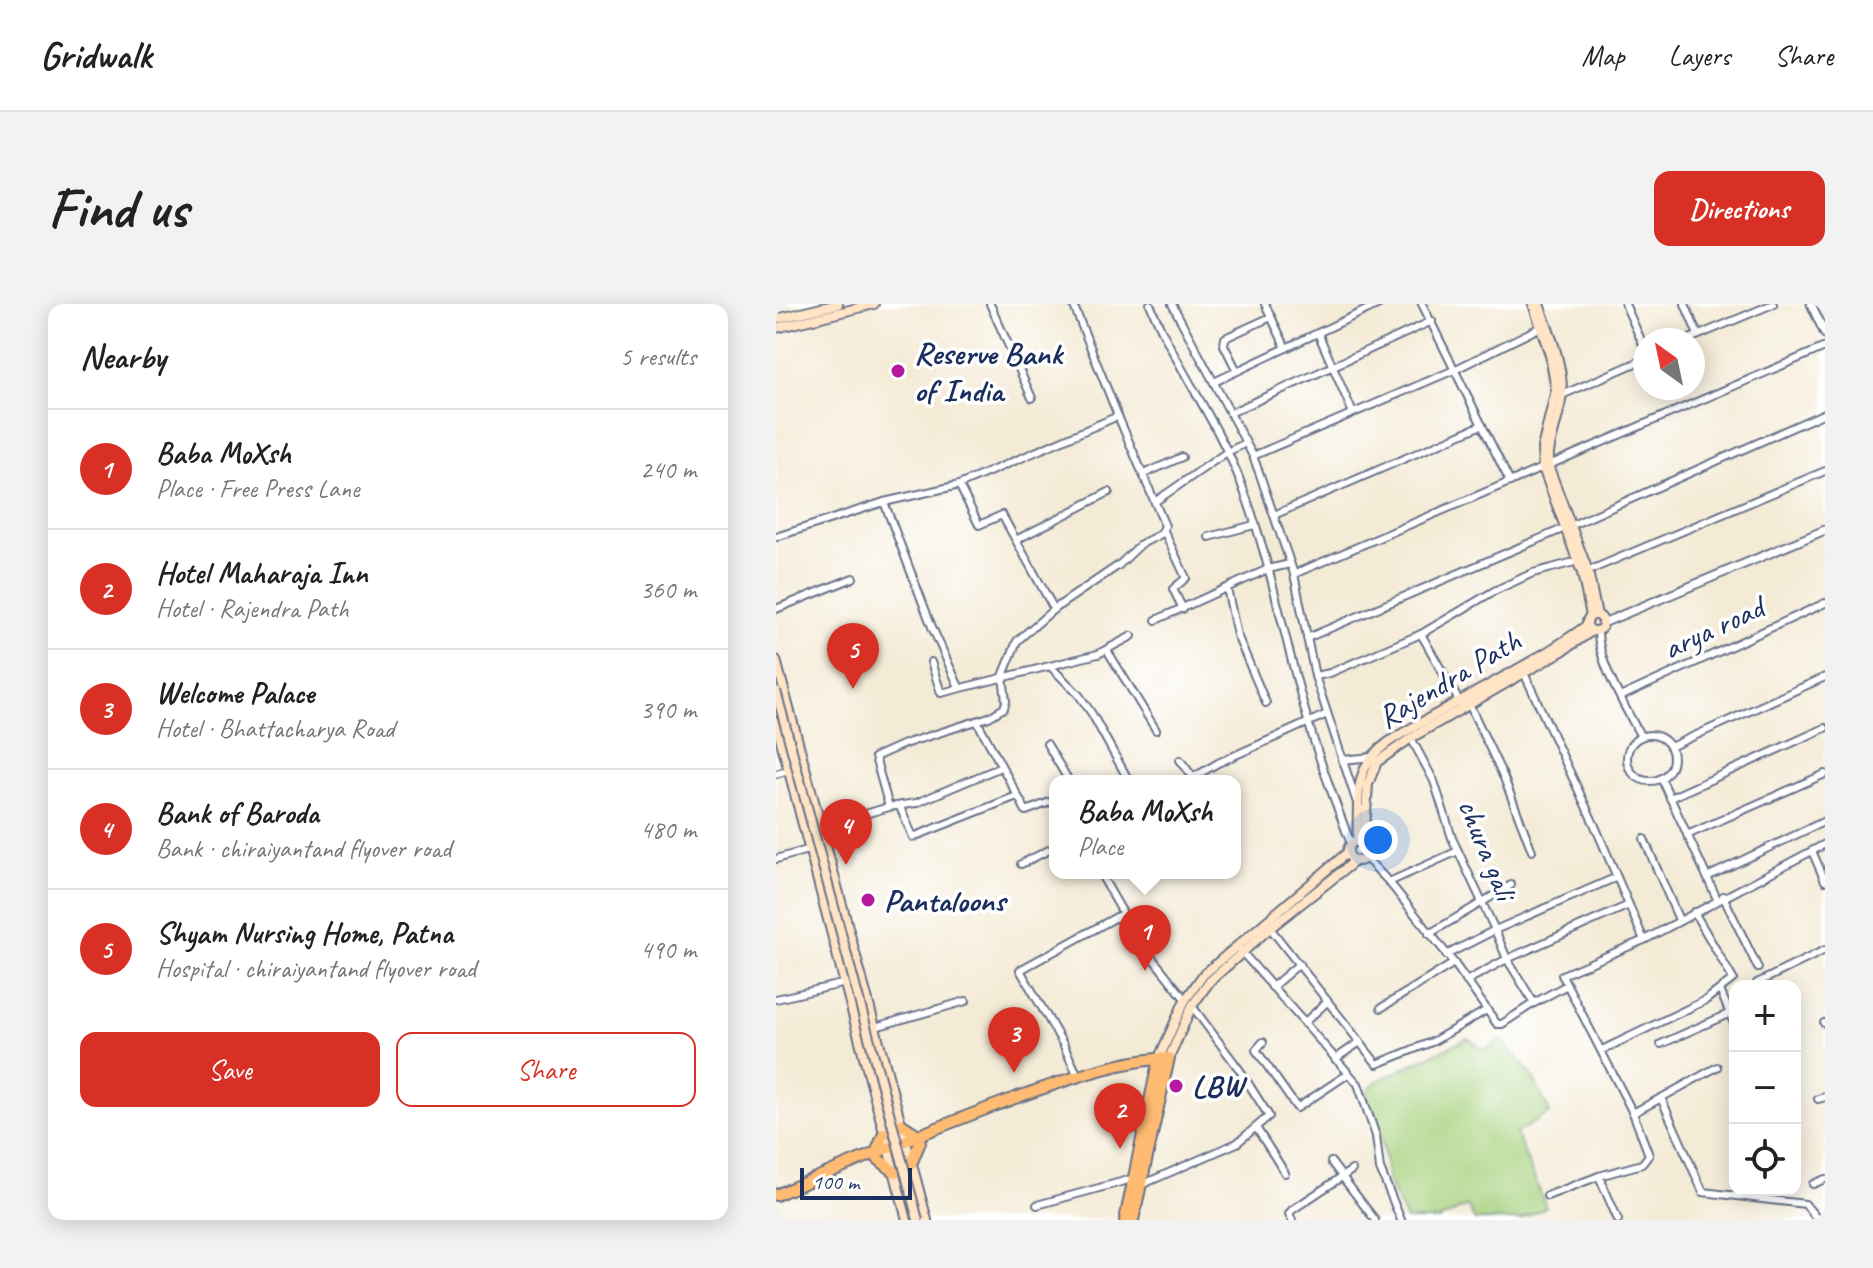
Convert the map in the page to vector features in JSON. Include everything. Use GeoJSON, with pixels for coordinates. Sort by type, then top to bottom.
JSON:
{"type":"FeatureCollection","features":[{"type":"Feature","properties":{"kind":"highway"},"geometry":{"type":"LineString","coordinates":[[776,1195],[1079,1078],[1123,1064],[1163,1062]]}},
{"type":"Feature","properties":{"kind":"highway"},"geometry":{"type":"LineString","coordinates":[[919,1138],[1052,1092],[1163,1062]]}},
{"type":"Feature","properties":{"kind":"highway"},"geometry":{"type":"LineString","coordinates":[[1125,1220],[1163,1062]]}},
{"type":"Feature","properties":{"kind":"highway"},"geometry":{"type":"LineString","coordinates":[[901,1124],[919,1138]]}},
{"type":"Feature","properties":{"kind":"highway"},"geometry":{"type":"LineString","coordinates":[[776,1202],[877,1156],[884,1133]]}},
{"type":"Feature","properties":{"kind":"highway"},"geometry":{"type":"LineString","coordinates":[[911,1164],[919,1138]]}},
{"type":"Feature","properties":{"kind":"highway"},"geometry":{"type":"LineString","coordinates":[[877,1156],[895,1172]]}},
{"type":"Feature","properties":{"kind":"highway"},"geometry":{"type":"LineString","coordinates":[[1133,1220],[1134,1185]]}},
{"type":"Feature","properties":{"kind":"main road"},"geometry":{"type":"LineString","coordinates":[[776,319],[838,304]]}},
{"type":"Feature","properties":{"kind":"main road"},"geometry":{"type":"LineString","coordinates":[[776,328],[874,304]]}},
{"type":"Feature","properties":{"kind":"main road"},"geometry":{"type":"LineString","coordinates":[[1533,304],[1553,355],[1556,396],[1542,448],[1595,623]]}},
{"type":"Feature","properties":{"kind":"main road"},"geometry":{"type":"LineString","coordinates":[[1539,304],[1562,395],[1546,467]]}},
{"type":"Feature","properties":{"kind":"main road"},"geometry":{"type":"LineString","coordinates":[[1567,527],[1588,571],[1595,623]]}},
{"type":"Feature","properties":{"kind":"main road","name":"Rajendra Path"},"geometry":{"type":"LineString","coordinates":[[1365,857],[1367,850],[1355,845],[1368,784],[1377,762],[1411,738],[1524,673],[1595,623]]}},
{"type":"Feature","properties":{"kind":"main road","name":"Rajendra Path"},"geometry":{"type":"LineString","coordinates":[[1363,809],[1361,782],[1364,769],[1382,747],[1595,623]]}},
{"type":"Feature","properties":{"kind":"main road"},"geometry":{"type":"LineString","coordinates":[[776,660],[927,1220]]}},
{"type":"Feature","properties":{"kind":"main road"},"geometry":{"type":"LineString","coordinates":[[776,691],[918,1220]]}},
{"type":"Feature","properties":{"kind":"main road"},"geometry":{"type":"LineString","coordinates":[[776,722],[907,1220]]}},
{"type":"Feature","properties":{"kind":"main road"},"geometry":{"type":"LineString","coordinates":[[1355,845],[1355,861]]}},
{"type":"Feature","properties":{"kind":"main road"},"geometry":{"type":"LineString","coordinates":[[1163,1062],[1189,1003],[1239,949],[1355,845]]}},
{"type":"Feature","properties":{"kind":"main road"},"geometry":{"type":"LineString","coordinates":[[1239,949],[1355,861],[1365,857]]}},
{"type":"Feature","properties":{"kind":"main road"},"geometry":{"type":"LineString","coordinates":[[825,902],[840,898]]}},
{"type":"Feature","properties":{"kind":"street"},"geometry":{"type":"LineString","coordinates":[[990,304],[1032,398]]}},
{"type":"Feature","properties":{"kind":"street"},"geometry":{"type":"LineString","coordinates":[[1073,304],[1156,501],[1164,531],[1186,578],[1173,589],[1183,609]]}},
{"type":"Feature","properties":{"kind":"street"},"geometry":{"type":"LineString","coordinates":[[1150,304],[1162,334],[1242,484],[1309,721],[1355,845]]}},
{"type":"Feature","properties":{"kind":"street"},"geometry":{"type":"LineString","coordinates":[[1172,304],[1253,456],[1294,574],[1315,676],[1342,760],[1363,809]]}},
{"type":"Feature","properties":{"kind":"street"},"geometry":{"type":"LineString","coordinates":[[1265,304],[1286,348]]}},
{"type":"Feature","properties":{"kind":"street"},"geometry":{"type":"LineString","coordinates":[[1214,382],[1379,304]]}},
{"type":"Feature","properties":{"kind":"street"},"geometry":{"type":"LineString","coordinates":[[1422,304],[1510,482]]}},
{"type":"Feature","properties":{"kind":"street"},"geometry":{"type":"LineString","coordinates":[[1625,304],[1636,328]]}},
{"type":"Feature","properties":{"kind":"street"},"geometry":{"type":"LineString","coordinates":[[1685,304],[1695,328]]}},
{"type":"Feature","properties":{"kind":"street"},"geometry":{"type":"LineString","coordinates":[[1746,304],[1750,314]]}},
{"type":"Feature","properties":{"kind":"street"},"geometry":{"type":"LineString","coordinates":[[1705,332],[1773,304]]}},
{"type":"Feature","properties":{"kind":"street"},"geometry":{"type":"LineString","coordinates":[[1811,304],[1825,334]]}},
{"type":"Feature","properties":{"kind":"street"},"geometry":{"type":"LineString","coordinates":[[1237,371],[1224,345],[1225,338],[1271,317]]}},
{"type":"Feature","properties":{"kind":"street"},"geometry":{"type":"LineString","coordinates":[[1230,413],[1432,321]]}},
{"type":"Feature","properties":{"kind":"street"},"geometry":{"type":"LineString","coordinates":[[1253,456],[1454,370],[1541,327]]}},
{"type":"Feature","properties":{"kind":"street"},"geometry":{"type":"LineString","coordinates":[[1318,333],[1353,413]]}},
{"type":"Feature","properties":{"kind":"street"},"geometry":{"type":"LineString","coordinates":[[1294,574],[1825,347]]}},
{"type":"Feature","properties":{"kind":"street"},"geometry":{"type":"LineString","coordinates":[[1562,395],[1633,364]]}},
{"type":"Feature","properties":{"kind":"street"},"geometry":{"type":"LineString","coordinates":[[1307,638],[1825,413]]}},
{"type":"Feature","properties":{"kind":"street"},"geometry":{"type":"LineString","coordinates":[[776,537],[884,502],[959,485],[1118,416]]}},
{"type":"Feature","properties":{"kind":"street"},"geometry":{"type":"LineString","coordinates":[[1274,515],[1482,425]]}},
{"type":"Feature","properties":{"kind":"street"},"geometry":{"type":"LineString","coordinates":[[1156,501],[1227,452],[1246,443]]}},
{"type":"Feature","properties":{"kind":"street"},"geometry":{"type":"LineString","coordinates":[[1144,474],[1182,457]]}},
{"type":"Feature","properties":{"kind":"street"},"geometry":{"type":"LineString","coordinates":[[1588,571],[1825,471]]}},
{"type":"Feature","properties":{"kind":"street"},"geometry":{"type":"LineString","coordinates":[[959,485],[979,525],[1002,515],[1054,609]]}},
{"type":"Feature","properties":{"kind":"street"},"geometry":{"type":"LineString","coordinates":[[1016,540],[1109,492]]}},
{"type":"Feature","properties":{"kind":"street"},"geometry":{"type":"LineString","coordinates":[[884,502],[932,627],[959,687]]}},
{"type":"Feature","properties":{"kind":"street"},"geometry":{"type":"LineString","coordinates":[[1209,537],[1254,525]]}},
{"type":"Feature","properties":{"kind":"street"},"geometry":{"type":"LineString","coordinates":[[1641,737],[1620,697],[1601,649],[1595,623],[1825,530]]}},
{"type":"Feature","properties":{"kind":"street"},"geometry":{"type":"LineString","coordinates":[[889,807],[875,757],[904,744],[977,721],[1004,708],[1003,676],[1017,641],[1054,609],[1119,565],[1141,544],[1164,531]]}},
{"type":"Feature","properties":{"kind":"street"},"geometry":{"type":"LineString","coordinates":[[1315,676],[1330,673],[1421,634],[1494,591],[1533,573],[1578,561]]}},
{"type":"Feature","properties":{"kind":"street"},"geometry":{"type":"LineString","coordinates":[[1156,620],[1268,569],[1290,564]]}},
{"type":"Feature","properties":{"kind":"street"},"geometry":{"type":"LineString","coordinates":[[776,609],[853,578]]}},
{"type":"Feature","properties":{"kind":"street"},"geometry":{"type":"LineString","coordinates":[[1227,588],[1237,635],[1266,703]]}},
{"type":"Feature","properties":{"kind":"street","name":"arya road"},"geometry":{"type":"LineString","coordinates":[[1620,697],[1825,603]]}},
{"type":"Feature","properties":{"kind":"street"},"geometry":{"type":"LineString","coordinates":[[1421,634],[1459,701]]}},
{"type":"Feature","properties":{"kind":"street"},"geometry":{"type":"LineString","coordinates":[[931,662],[941,693],[1051,667],[1107,650],[1132,636]]}},
{"type":"Feature","properties":{"kind":"street"},"geometry":{"type":"LineString","coordinates":[[1107,650],[1156,730]]}},
{"type":"Feature","properties":{"kind":"street"},"geometry":{"type":"LineString","coordinates":[[1051,667],[1079,695],[1126,775]]}},
{"type":"Feature","properties":{"kind":"street"},"geometry":{"type":"LineString","coordinates":[[1524,673],[1644,940]]}},
{"type":"Feature","properties":{"kind":"street"},"geometry":{"type":"LineString","coordinates":[[1670,747],[1825,677]]}},
{"type":"Feature","properties":{"kind":"street"},"geometry":{"type":"LineString","coordinates":[[1469,704],[1504,778],[1532,851]]}},
{"type":"Feature","properties":{"kind":"street"},"geometry":{"type":"LineString","coordinates":[[1198,775],[1327,714]]}},
{"type":"Feature","properties":{"kind":"street"},"geometry":{"type":"LineString","coordinates":[[977,721],[1025,810],[1029,812],[1049,803]]}},
{"type":"Feature","properties":{"kind":"street"},"geometry":{"type":"LineString","coordinates":[[1670,798],[1825,728]]}},
{"type":"Feature","properties":{"kind":"street"},"geometry":{"type":"LineString","coordinates":[[1641,737],[1659,737],[1670,747],[1672,760],[1661,778],[1645,780],[1632,772],[1628,765],[1628,750],[1641,737]]}},
{"type":"Feature","properties":{"kind":"street","name":"chura gali"},"geometry":{"type":"LineString","coordinates":[[1411,738],[1434,781],[1458,851],[1495,930],[1446,955]]}},
{"type":"Feature","properties":{"kind":"street"},"geometry":{"type":"LineString","coordinates":[[1047,744],[1065,775]]}},
{"type":"Feature","properties":{"kind":"street"},"geometry":{"type":"LineString","coordinates":[[1342,760],[1372,757]]}},
{"type":"Feature","properties":{"kind":"street"},"geometry":{"type":"LineString","coordinates":[[1180,760],[1188,775]]}},
{"type":"Feature","properties":{"kind":"street"},"geometry":{"type":"LineString","coordinates":[[821,827],[889,807],[916,803],[1001,767]]}},
{"type":"Feature","properties":{"kind":"street"},"geometry":{"type":"LineString","coordinates":[[776,774],[789,770]]}},
{"type":"Feature","properties":{"kind":"street"},"geometry":{"type":"LineString","coordinates":[[1687,835],[1825,774]]}},
{"type":"Feature","properties":{"kind":"street"},"geometry":{"type":"LineString","coordinates":[[1661,778],[1707,877],[1758,968]]}},
{"type":"Feature","properties":{"kind":"street"},"geometry":{"type":"LineString","coordinates":[[900,807],[913,837],[1017,796]]}},
{"type":"Feature","properties":{"kind":"street"},"geometry":{"type":"LineString","coordinates":[[1707,877],[1825,821]]}},
{"type":"Feature","properties":{"kind":"street"},"geometry":{"type":"LineString","coordinates":[[1644,839],[1679,920]]}},
{"type":"Feature","properties":{"kind":"street"},"geometry":{"type":"LineString","coordinates":[[1547,1196],[1642,1164],[1649,1155],[1633,1113],[1562,975],[1644,940],[1825,844]]}},
{"type":"Feature","properties":{"kind":"street"},"geometry":{"type":"LineString","coordinates":[[776,859],[811,849]]}},
{"type":"Feature","properties":{"kind":"street"},"geometry":{"type":"LineString","coordinates":[[1021,864],[1049,850]]}},
{"type":"Feature","properties":{"kind":"street"},"geometry":{"type":"LineString","coordinates":[[1389,882],[1458,851]]}},
{"type":"Feature","properties":{"kind":"street"},"geometry":{"type":"LineString","coordinates":[[1812,851],[1825,881]]}},
{"type":"Feature","properties":{"kind":"street"},"geometry":{"type":"LineString","coordinates":[[1365,857],[1454,963],[1485,1011],[1499,1025],[1567,985]]}},
{"type":"Feature","properties":{"kind":"street"},"geometry":{"type":"LineString","coordinates":[[1534,1003],[1507,959],[1495,930],[1617,877]]}},
{"type":"Feature","properties":{"kind":"street"},"geometry":{"type":"LineString","coordinates":[[1037,1205],[1134,1185],[1237,1143],[1269,1116],[1239,1069],[1139,941],[1103,879]]}},
{"type":"Feature","properties":{"kind":"street"},"geometry":{"type":"LineString","coordinates":[[1429,934],[1511,885]]}},
{"type":"Feature","properties":{"kind":"street"},"geometry":{"type":"LineString","coordinates":[[1466,981],[1507,959],[1629,905]]}},
{"type":"Feature","properties":{"kind":"street"},"geometry":{"type":"LineString","coordinates":[[1602,1050],[1706,1000],[1733,979],[1694,912]]}},
{"type":"Feature","properties":{"kind":"street"},"geometry":{"type":"LineString","coordinates":[[1079,1078],[1020,970],[1122,914]]}},
{"type":"Feature","properties":{"kind":"street"},"geometry":{"type":"LineString","coordinates":[[1270,928],[1374,1062],[1380,1064],[1434,1041],[1485,1011]]}},
{"type":"Feature","properties":{"kind":"street"},"geometry":{"type":"LineString","coordinates":[[1239,949],[1358,1084],[1376,1136],[1380,1169],[1401,1220]]}},
{"type":"Feature","properties":{"kind":"street"},"geometry":{"type":"LineString","coordinates":[[1763,980],[1825,950]]}},
{"type":"Feature","properties":{"kind":"street"},"geometry":{"type":"LineString","coordinates":[[1381,1008],[1454,963]]}},
{"type":"Feature","properties":{"kind":"street"},"geometry":{"type":"LineString","coordinates":[[1272,987],[1299,964]]}},
{"type":"Feature","properties":{"kind":"street"},"geometry":{"type":"LineString","coordinates":[[776,999],[846,983]]}},
{"type":"Feature","properties":{"kind":"street"},"geometry":{"type":"LineString","coordinates":[[1720,990],[1729,1005]]}},
{"type":"Feature","properties":{"kind":"street"},"geometry":{"type":"LineString","coordinates":[[875,1027],[966,1001]]}},
{"type":"Feature","properties":{"kind":"street"},"geometry":{"type":"LineString","coordinates":[[1304,1023],[1328,1001]]}},
{"type":"Feature","properties":{"kind":"street"},"geometry":{"type":"LineString","coordinates":[[1661,1044],[1729,1014]]}},
{"type":"Feature","properties":{"kind":"street"},"geometry":{"type":"LineString","coordinates":[[1263,1042],[1256,1050],[1297,1108],[1348,1074]]}},
{"type":"Feature","properties":{"kind":"street"},"geometry":{"type":"LineString","coordinates":[[1335,1059],[1360,1042]]}},
{"type":"Feature","properties":{"kind":"street"},"geometry":{"type":"LineString","coordinates":[[1633,1113],[1717,1067]]}},
{"type":"Feature","properties":{"kind":"street"},"geometry":{"type":"LineString","coordinates":[[1661,1098],[1703,1192],[1805,1204],[1818,1220]]}},
{"type":"Feature","properties":{"kind":"street"},"geometry":{"type":"LineString","coordinates":[[1257,1129],[1285,1173]]}},
{"type":"Feature","properties":{"kind":"street"},"geometry":{"type":"LineString","coordinates":[[1331,1162],[1375,1220]]}},
{"type":"Feature","properties":{"kind":"street"},"geometry":{"type":"LineString","coordinates":[[1292,1220],[1289,1214],[1292,1210],[1352,1170]]}},
{"type":"Feature","properties":{"kind":"street"},"geometry":{"type":"LineString","coordinates":[[1599,1176],[1618,1220]]}},
{"type":"Feature","properties":{"kind":"street"},"geometry":{"type":"LineString","coordinates":[[1813,1184],[1825,1179]]}},
{"type":"Feature","properties":{"kind":"green space"},"geometry":{"type":"Polygon","coordinates":[[[1468,1038],[1484,1050],[1501,1040],[1532,1075],[1550,1113],[1516,1133],[1546,1207],[1520,1220],[1475,1220],[1467,1206],[1439,1220],[1406,1220],[1388,1182],[1383,1146],[1366,1097],[1368,1089],[1377,1081],[1468,1038]]]}},
{"type":"Feature","properties":{"kind":"place","name":"Reserve Bank of India"},"geometry":{"type":"Point","coordinates":[898,371]}},
{"type":"Feature","properties":{"kind":"place","name":"Shyam Nursing Home, Patna"},"geometry":{"type":"Point","coordinates":[853,689]}},
{"type":"Feature","properties":{"kind":"place","name":"Bank of Baroda"},"geometry":{"type":"Point","coordinates":[846,865]}},
{"type":"Feature","properties":{"kind":"place","name":"Pantaloons"},"geometry":{"type":"Point","coordinates":[868,900]}},
{"type":"Feature","properties":{"kind":"place","name":"Baba MoXsh"},"geometry":{"type":"Point","coordinates":[1145,971]}},
{"type":"Feature","properties":{"kind":"place","name":"Welcome Palace"},"geometry":{"type":"Point","coordinates":[1014,1073]}},
{"type":"Feature","properties":{"kind":"place","name":"LBW"},"geometry":{"type":"Point","coordinates":[1176,1086]}},
{"type":"Feature","properties":{"kind":"place","name":"Hotel Maharaja Inn"},"geometry":{"type":"Point","coordinates":[1120,1149]}}]}
